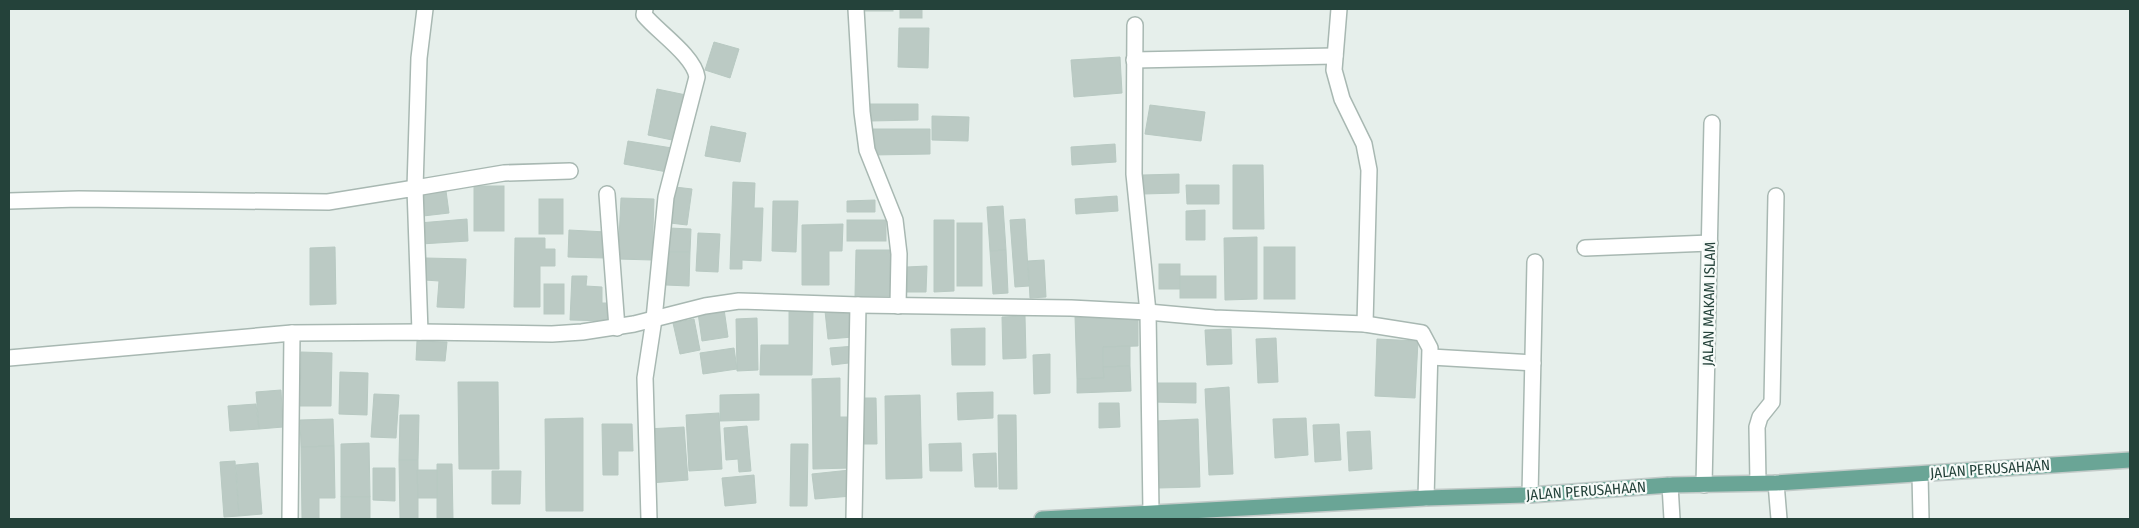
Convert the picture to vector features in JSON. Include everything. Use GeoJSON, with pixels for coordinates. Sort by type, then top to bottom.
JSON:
{"type":"FeatureCollection","features":[{"type":"Feature","properties":{"kind":"main road","name":"JALAN PERUSAHAAN"},"geometry":{"type":"LineString","coordinates":[[1042,519],[1151,512],[1230,514],[1426,498],[1530,495],[1670,485],[1776,482],[2130,460]]}},
{"type":"Feature","properties":{"kind":"street"},"geometry":{"type":"LineString","coordinates":[[420,332],[415,188],[419,58],[425,9]]}},
{"type":"Feature","properties":{"kind":"street"},"geometry":{"type":"LineString","coordinates":[[645,9],[644,15],[653,26],[693,64],[697,77],[666,197],[654,319],[645,378],[649,519]]}},
{"type":"Feature","properties":{"kind":"street"},"geometry":{"type":"LineString","coordinates":[[856,9],[862,112],[867,150],[895,220],[899,254],[898,306]]}},
{"type":"Feature","properties":{"kind":"street"},"geometry":{"type":"LineString","coordinates":[[1339,9],[1334,70],[1342,99],[1364,144],[1370,170],[1365,324]]}},
{"type":"Feature","properties":{"kind":"street"},"geometry":{"type":"LineString","coordinates":[[1135,25],[1134,174],[1148,312],[1151,512]]}},
{"type":"Feature","properties":{"kind":"street"},"geometry":{"type":"LineString","coordinates":[[1134,60],[1336,56]]}},
{"type":"Feature","properties":{"kind":"street","name":"JALAN MAKAM ISLAM"},"geometry":{"type":"LineString","coordinates":[[1704,485],[1712,123]]}},
{"type":"Feature","properties":{"kind":"street"},"geometry":{"type":"LineString","coordinates":[[9,201],[78,199],[328,202],[504,173],[570,170]]}},
{"type":"Feature","properties":{"kind":"street"},"geometry":{"type":"LineString","coordinates":[[607,194],[617,328]]}},
{"type":"Feature","properties":{"kind":"street"},"geometry":{"type":"LineString","coordinates":[[1758,482],[1757,426],[1760,417],[1772,402],[1776,196]]}},
{"type":"Feature","properties":{"kind":"street"},"geometry":{"type":"LineString","coordinates":[[1585,248],[1710,243]]}},
{"type":"Feature","properties":{"kind":"street"},"geometry":{"type":"LineString","coordinates":[[1530,495],[1534,262]]}},
{"type":"Feature","properties":{"kind":"street"},"geometry":{"type":"LineString","coordinates":[[9,358],[292,333],[552,334],[617,328],[705,306],[738,301],[898,306],[1071,308],[1214,318],[1365,324],[1422,333],[1426,337],[1430,348],[1426,498]]}},
{"type":"Feature","properties":{"kind":"street"},"geometry":{"type":"LineString","coordinates":[[854,519],[858,305]]}},
{"type":"Feature","properties":{"kind":"street"},"geometry":{"type":"LineString","coordinates":[[290,519],[292,333]]}},
{"type":"Feature","properties":{"kind":"street"},"geometry":{"type":"LineString","coordinates":[[1431,357],[1532,363]]}},
{"type":"Feature","properties":{"kind":"street"},"geometry":{"type":"LineString","coordinates":[[1920,474],[1921,519]]}},
{"type":"Feature","properties":{"kind":"street"},"geometry":{"type":"LineString","coordinates":[[1776,482],[1779,519]]}},
{"type":"Feature","properties":{"kind":"street"},"geometry":{"type":"LineString","coordinates":[[1670,485],[1672,519]]}},
{"type":"Feature","properties":{"kind":"building"},"geometry":{"type":"Polygon","coordinates":[[[863,9],[893,9],[893,11],[863,11],[863,9]]]}},
{"type":"Feature","properties":{"kind":"building"},"geometry":{"type":"Polygon","coordinates":[[[900,9],[922,9],[922,18],[900,18],[900,9]]]}},
{"type":"Feature","properties":{"kind":"building"},"geometry":{"type":"Polygon","coordinates":[[[899,28],[929,28],[928,68],[898,67],[899,28]]]}},
{"type":"Feature","properties":{"kind":"building"},"geometry":{"type":"Polygon","coordinates":[[[714,42],[739,49],[730,78],[705,70],[714,42]]]}},
{"type":"Feature","properties":{"kind":"building"},"geometry":{"type":"Polygon","coordinates":[[[1120,57],[1122,93],[1074,97],[1071,60],[1120,57]]]}},
{"type":"Feature","properties":{"kind":"building"},"geometry":{"type":"Polygon","coordinates":[[[657,89],[686,95],[677,141],[648,135],[657,89]]]}},
{"type":"Feature","properties":{"kind":"building"},"geometry":{"type":"Polygon","coordinates":[[[870,104],[918,104],[918,120],[870,121],[870,104]]]}},
{"type":"Feature","properties":{"kind":"building"},"geometry":{"type":"Polygon","coordinates":[[[1150,105],[1205,112],[1201,141],[1145,134],[1150,105]]]}},
{"type":"Feature","properties":{"kind":"building"},"geometry":{"type":"Polygon","coordinates":[[[932,116],[969,117],[968,141],[932,140],[932,116]]]}},
{"type":"Feature","properties":{"kind":"building"},"geometry":{"type":"Polygon","coordinates":[[[711,126],[746,133],[740,162],[705,156],[711,126]]]}},
{"type":"Feature","properties":{"kind":"building"},"geometry":{"type":"Polygon","coordinates":[[[873,129],[930,129],[930,154],[872,155],[873,129]]]}},
{"type":"Feature","properties":{"kind":"building"},"geometry":{"type":"Polygon","coordinates":[[[628,141],[672,148],[667,172],[624,164],[628,141]]]}},
{"type":"Feature","properties":{"kind":"building"},"geometry":{"type":"Polygon","coordinates":[[[1115,144],[1116,162],[1072,165],[1071,147],[1115,144]]]}},
{"type":"Feature","properties":{"kind":"building"},"geometry":{"type":"Polygon","coordinates":[[[1233,165],[1263,165],[1264,229],[1233,229],[1233,165]]]}},
{"type":"Feature","properties":{"kind":"building"},"geometry":{"type":"Polygon","coordinates":[[[1179,174],[1179,193],[1143,194],[1143,175],[1179,174]]]}},
{"type":"Feature","properties":{"kind":"building"},"geometry":{"type":"Polygon","coordinates":[[[733,182],[755,183],[754,208],[763,208],[761,261],[742,260],[742,269],[730,269],[733,182]]]}},
{"type":"Feature","properties":{"kind":"building"},"geometry":{"type":"Polygon","coordinates":[[[1186,185],[1219,185],[1219,204],[1187,204],[1186,185]]]}},
{"type":"Feature","properties":{"kind":"building"},"geometry":{"type":"Polygon","coordinates":[[[474,186],[504,186],[504,231],[474,231],[474,186]]]}},
{"type":"Feature","properties":{"kind":"building"},"geometry":{"type":"Polygon","coordinates":[[[675,187],[692,189],[687,225],[670,223],[675,187]]]}},
{"type":"Feature","properties":{"kind":"building"},"geometry":{"type":"Polygon","coordinates":[[[446,191],[449,213],[423,216],[420,194],[446,191]]]}},
{"type":"Feature","properties":{"kind":"building"},"geometry":{"type":"Polygon","coordinates":[[[1117,196],[1118,211],[1076,214],[1075,199],[1117,196]]]}},
{"type":"Feature","properties":{"kind":"building"},"geometry":{"type":"Polygon","coordinates":[[[621,198],[654,199],[652,260],[618,259],[621,198]]]}},
{"type":"Feature","properties":{"kind":"building"},"geometry":{"type":"Polygon","coordinates":[[[539,199],[563,199],[563,234],[539,234],[539,199]]]}},
{"type":"Feature","properties":{"kind":"building"},"geometry":{"type":"Polygon","coordinates":[[[875,200],[875,212],[847,212],[847,201],[875,200]]]}},
{"type":"Feature","properties":{"kind":"building"},"geometry":{"type":"Polygon","coordinates":[[[773,201],[798,201],[796,252],[772,251],[773,201]]]}},
{"type":"Feature","properties":{"kind":"building"},"geometry":{"type":"Polygon","coordinates":[[[1003,206],[1006,250],[990,251],[987,207],[1003,206]]]}},
{"type":"Feature","properties":{"kind":"building"},"geometry":{"type":"Polygon","coordinates":[[[1205,210],[1205,240],[1186,240],[1186,211],[1205,210]]]}},
{"type":"Feature","properties":{"kind":"building"},"geometry":{"type":"Polygon","coordinates":[[[467,219],[468,241],[421,244],[419,223],[467,219]]]}},
{"type":"Feature","properties":{"kind":"building"},"geometry":{"type":"Polygon","coordinates":[[[1025,219],[1029,286],[1015,287],[1010,220],[1025,219]]]}},
{"type":"Feature","properties":{"kind":"building"},"geometry":{"type":"Polygon","coordinates":[[[847,220],[886,220],[886,241],[847,241],[847,220]]]}},
{"type":"Feature","properties":{"kind":"building"},"geometry":{"type":"Polygon","coordinates":[[[934,220],[954,220],[954,291],[934,292],[934,220]]]}},
{"type":"Feature","properties":{"kind":"building"},"geometry":{"type":"Polygon","coordinates":[[[957,223],[982,223],[982,286],[957,286],[957,223]]]}},
{"type":"Feature","properties":{"kind":"building"},"geometry":{"type":"Polygon","coordinates":[[[843,224],[842,251],[829,251],[829,285],[802,285],[802,225],[843,224]]]}},
{"type":"Feature","properties":{"kind":"building"},"geometry":{"type":"Polygon","coordinates":[[[669,228],[691,229],[690,252],[668,252],[669,228]]]}},
{"type":"Feature","properties":{"kind":"building"},"geometry":{"type":"Polygon","coordinates":[[[569,230],[606,232],[605,258],[568,257],[569,230]]]}},
{"type":"Feature","properties":{"kind":"building"},"geometry":{"type":"Polygon","coordinates":[[[698,233],[720,234],[718,272],[696,271],[698,233]]]}},
{"type":"Feature","properties":{"kind":"building"},"geometry":{"type":"Polygon","coordinates":[[[1257,237],[1257,299],[1225,300],[1224,238],[1257,237]]]}},
{"type":"Feature","properties":{"kind":"building"},"geometry":{"type":"Polygon","coordinates":[[[515,238],[545,238],[545,249],[555,249],[555,266],[540,266],[540,307],[514,307],[515,238]]]}},
{"type":"Feature","properties":{"kind":"building"},"geometry":{"type":"Polygon","coordinates":[[[335,247],[336,304],[310,305],[310,248],[335,247]]]}},
{"type":"Feature","properties":{"kind":"building"},"geometry":{"type":"Polygon","coordinates":[[[1264,247],[1295,247],[1295,299],[1264,299],[1264,247]]]}},
{"type":"Feature","properties":{"kind":"building"},"geometry":{"type":"Polygon","coordinates":[[[856,250],[891,250],[891,296],[855,296],[856,250]]]}},
{"type":"Feature","properties":{"kind":"building"},"geometry":{"type":"Polygon","coordinates":[[[1006,250],[1008,293],[993,294],[990,251],[1006,250]]]}},
{"type":"Feature","properties":{"kind":"building"},"geometry":{"type":"Polygon","coordinates":[[[668,252],[690,252],[689,286],[666,285],[668,252]]]}},
{"type":"Feature","properties":{"kind":"building"},"geometry":{"type":"Polygon","coordinates":[[[426,258],[466,259],[464,308],[437,307],[439,281],[425,280],[426,258]]]}},
{"type":"Feature","properties":{"kind":"building"},"geometry":{"type":"Polygon","coordinates":[[[1044,260],[1046,297],[1030,298],[1028,261],[1044,260]]]}},
{"type":"Feature","properties":{"kind":"building"},"geometry":{"type":"Polygon","coordinates":[[[1159,264],[1180,264],[1180,289],[1159,289],[1159,264]]]}},
{"type":"Feature","properties":{"kind":"building"},"geometry":{"type":"Polygon","coordinates":[[[927,266],[926,292],[907,292],[907,267],[927,266]]]}},
{"type":"Feature","properties":{"kind":"building"},"geometry":{"type":"Polygon","coordinates":[[[572,276],[587,276],[586,286],[602,287],[602,303],[608,303],[607,321],[570,320],[572,276]]]}},
{"type":"Feature","properties":{"kind":"building"},"geometry":{"type":"Polygon","coordinates":[[[1180,276],[1216,276],[1216,298],[1180,298],[1180,276]]]}},
{"type":"Feature","properties":{"kind":"building"},"geometry":{"type":"Polygon","coordinates":[[[544,284],[564,284],[564,314],[544,314],[544,284]]]}},
{"type":"Feature","properties":{"kind":"building"},"geometry":{"type":"Polygon","coordinates":[[[724,309],[728,337],[702,341],[698,313],[724,309]]]}},
{"type":"Feature","properties":{"kind":"building"},"geometry":{"type":"Polygon","coordinates":[[[850,309],[853,337],[828,339],[825,311],[850,309]]]}},
{"type":"Feature","properties":{"kind":"building"},"geometry":{"type":"Polygon","coordinates":[[[789,311],[813,311],[812,375],[760,375],[761,345],[789,345],[789,311]]]}},
{"type":"Feature","properties":{"kind":"building"},"geometry":{"type":"Polygon","coordinates":[[[1138,315],[1138,346],[1103,347],[1104,378],[1077,379],[1075,316],[1138,315]]]}},
{"type":"Feature","properties":{"kind":"building"},"geometry":{"type":"Polygon","coordinates":[[[1025,316],[1026,358],[1003,359],[1002,317],[1025,316]]]}},
{"type":"Feature","properties":{"kind":"building"},"geometry":{"type":"Polygon","coordinates":[[[757,318],[758,370],[737,371],[736,319],[757,318]]]}},
{"type":"Feature","properties":{"kind":"building"},"geometry":{"type":"Polygon","coordinates":[[[694,319],[700,350],[680,354],[673,323],[694,319]]]}},
{"type":"Feature","properties":{"kind":"building"},"geometry":{"type":"Polygon","coordinates":[[[985,328],[985,365],[952,365],[951,329],[985,328]]]}},
{"type":"Feature","properties":{"kind":"building"},"geometry":{"type":"Polygon","coordinates":[[[1231,329],[1232,364],[1207,365],[1205,330],[1231,329]]]}},
{"type":"Feature","properties":{"kind":"building"},"geometry":{"type":"Polygon","coordinates":[[[1276,338],[1278,382],[1258,383],[1256,339],[1276,338]]]}},
{"type":"Feature","properties":{"kind":"building"},"geometry":{"type":"Polygon","coordinates":[[[1377,339],[1418,341],[1415,398],[1375,396],[1377,339]]]}},
{"type":"Feature","properties":{"kind":"building"},"geometry":{"type":"Polygon","coordinates":[[[417,341],[447,342],[445,361],[416,360],[417,341]]]}},
{"type":"Feature","properties":{"kind":"building"},"geometry":{"type":"Polygon","coordinates":[[[855,346],[857,362],[832,365],[830,348],[855,346]]]}},
{"type":"Feature","properties":{"kind":"building"},"geometry":{"type":"Polygon","coordinates":[[[1130,346],[1130,366],[1103,367],[1103,347],[1130,346]]]}},
{"type":"Feature","properties":{"kind":"building"},"geometry":{"type":"Polygon","coordinates":[[[734,348],[737,369],[703,374],[700,353],[734,348]]]}},
{"type":"Feature","properties":{"kind":"building"},"geometry":{"type":"Polygon","coordinates":[[[301,352],[332,353],[331,406],[300,406],[301,352]]]}},
{"type":"Feature","properties":{"kind":"building"},"geometry":{"type":"Polygon","coordinates":[[[1050,354],[1050,393],[1034,394],[1033,355],[1050,354]]]}},
{"type":"Feature","properties":{"kind":"building"},"geometry":{"type":"Polygon","coordinates":[[[1130,366],[1131,391],[1077,393],[1077,379],[1104,378],[1103,367],[1130,366]]]}},
{"type":"Feature","properties":{"kind":"building"},"geometry":{"type":"Polygon","coordinates":[[[340,372],[368,373],[367,415],[339,414],[340,372]]]}},
{"type":"Feature","properties":{"kind":"building"},"geometry":{"type":"Polygon","coordinates":[[[840,378],[840,417],[850,417],[850,468],[813,469],[812,379],[840,378]]]}},
{"type":"Feature","properties":{"kind":"building"},"geometry":{"type":"Polygon","coordinates":[[[458,382],[498,382],[499,469],[459,469],[458,382]]]}},
{"type":"Feature","properties":{"kind":"building"},"geometry":{"type":"Polygon","coordinates":[[[1154,383],[1196,383],[1196,403],[1154,402],[1154,383]]]}},
{"type":"Feature","properties":{"kind":"building"},"geometry":{"type":"Polygon","coordinates":[[[1229,387],[1233,474],[1209,475],[1205,389],[1229,387]]]}},
{"type":"Feature","properties":{"kind":"building"},"geometry":{"type":"Polygon","coordinates":[[[281,390],[283,427],[259,429],[256,392],[281,390]]]}},
{"type":"Feature","properties":{"kind":"building"},"geometry":{"type":"Polygon","coordinates":[[[993,392],[993,418],[958,420],[957,393],[993,392]]]}},
{"type":"Feature","properties":{"kind":"building"},"geometry":{"type":"Polygon","coordinates":[[[374,394],[399,395],[396,438],[371,437],[374,394]]]}},
{"type":"Feature","properties":{"kind":"building"},"geometry":{"type":"Polygon","coordinates":[[[759,394],[759,420],[720,421],[720,395],[759,394]]]}},
{"type":"Feature","properties":{"kind":"building"},"geometry":{"type":"Polygon","coordinates":[[[920,395],[922,478],[886,479],[885,396],[920,395]]]}},
{"type":"Feature","properties":{"kind":"building"},"geometry":{"type":"Polygon","coordinates":[[[861,398],[876,398],[877,444],[862,444],[861,398]]]}},
{"type":"Feature","properties":{"kind":"building"},"geometry":{"type":"Polygon","coordinates":[[[1099,403],[1119,403],[1120,427],[1099,428],[1099,403]]]}},
{"type":"Feature","properties":{"kind":"building"},"geometry":{"type":"Polygon","coordinates":[[[256,404],[259,429],[230,431],[228,406],[256,404]]]}},
{"type":"Feature","properties":{"kind":"building"},"geometry":{"type":"Polygon","coordinates":[[[719,413],[722,469],[689,471],[686,415],[719,413]]]}},
{"type":"Feature","properties":{"kind":"building"},"geometry":{"type":"Polygon","coordinates":[[[400,415],[419,415],[418,460],[399,460],[400,415]]]}},
{"type":"Feature","properties":{"kind":"building"},"geometry":{"type":"Polygon","coordinates":[[[998,415],[1016,415],[1017,489],[999,489],[998,415]]]}},
{"type":"Feature","properties":{"kind":"building"},"geometry":{"type":"Polygon","coordinates":[[[583,418],[583,511],[546,511],[545,419],[583,418]]]}},
{"type":"Feature","properties":{"kind":"building"},"geometry":{"type":"Polygon","coordinates":[[[1306,418],[1308,455],[1275,458],[1273,419],[1306,418]]]}},
{"type":"Feature","properties":{"kind":"building"},"geometry":{"type":"Polygon","coordinates":[[[333,419],[334,446],[301,447],[300,420],[333,419]]]}},
{"type":"Feature","properties":{"kind":"building"},"geometry":{"type":"Polygon","coordinates":[[[1198,419],[1200,487],[1157,488],[1155,421],[1198,419]]]}},
{"type":"Feature","properties":{"kind":"building"},"geometry":{"type":"Polygon","coordinates":[[[602,424],[632,424],[633,451],[618,451],[618,475],[603,475],[602,424]]]}},
{"type":"Feature","properties":{"kind":"building"},"geometry":{"type":"Polygon","coordinates":[[[1339,424],[1341,460],[1315,462],[1313,425],[1339,424]]]}},
{"type":"Feature","properties":{"kind":"building"},"geometry":{"type":"Polygon","coordinates":[[[747,426],[751,471],[739,472],[738,459],[726,460],[724,428],[747,426]]]}},
{"type":"Feature","properties":{"kind":"building"},"geometry":{"type":"Polygon","coordinates":[[[684,427],[688,480],[650,483],[647,429],[684,427]]]}},
{"type":"Feature","properties":{"kind":"building"},"geometry":{"type":"Polygon","coordinates":[[[1370,431],[1372,469],[1349,471],[1347,432],[1370,431]]]}},
{"type":"Feature","properties":{"kind":"building"},"geometry":{"type":"Polygon","coordinates":[[[369,443],[370,497],[341,497],[341,444],[369,443]]]}},
{"type":"Feature","properties":{"kind":"building"},"geometry":{"type":"Polygon","coordinates":[[[961,443],[962,471],[930,471],[929,444],[961,443]]]}},
{"type":"Feature","properties":{"kind":"building"},"geometry":{"type":"Polygon","coordinates":[[[791,444],[808,444],[807,506],[790,506],[791,444]]]}},
{"type":"Feature","properties":{"kind":"building"},"geometry":{"type":"Polygon","coordinates":[[[334,446],[335,498],[319,498],[319,519],[302,519],[301,447],[334,446]]]}},
{"type":"Feature","properties":{"kind":"building"},"geometry":{"type":"Polygon","coordinates":[[[996,453],[997,487],[975,487],[973,454],[996,453]]]}},
{"type":"Feature","properties":{"kind":"building"},"geometry":{"type":"Polygon","coordinates":[[[399,460],[418,460],[418,519],[400,519],[399,460]]]}},
{"type":"Feature","properties":{"kind":"building"},"geometry":{"type":"Polygon","coordinates":[[[235,461],[239,516],[224,517],[220,462],[235,461]]]}},
{"type":"Feature","properties":{"kind":"building"},"geometry":{"type":"Polygon","coordinates":[[[258,463],[262,514],[239,516],[236,465],[258,463]]]}},
{"type":"Feature","properties":{"kind":"building"},"geometry":{"type":"Polygon","coordinates":[[[437,464],[452,464],[453,519],[437,519],[437,464]]]}},
{"type":"Feature","properties":{"kind":"building"},"geometry":{"type":"Polygon","coordinates":[[[373,468],[395,468],[395,501],[373,500],[373,468]]]}},
{"type":"Feature","properties":{"kind":"building"},"geometry":{"type":"Polygon","coordinates":[[[417,470],[437,470],[437,498],[418,498],[417,470]]]}},
{"type":"Feature","properties":{"kind":"building"},"geometry":{"type":"Polygon","coordinates":[[[850,470],[852,496],[815,499],[812,474],[850,470]]]}},
{"type":"Feature","properties":{"kind":"building"},"geometry":{"type":"Polygon","coordinates":[[[492,471],[521,471],[520,504],[492,504],[492,471]]]}},
{"type":"Feature","properties":{"kind":"building"},"geometry":{"type":"Polygon","coordinates":[[[754,475],[756,503],[725,506],[722,478],[754,475]]]}},
{"type":"Feature","properties":{"kind":"building"},"geometry":{"type":"Polygon","coordinates":[[[341,497],[370,497],[370,518],[341,518],[341,497]]]}}]}
